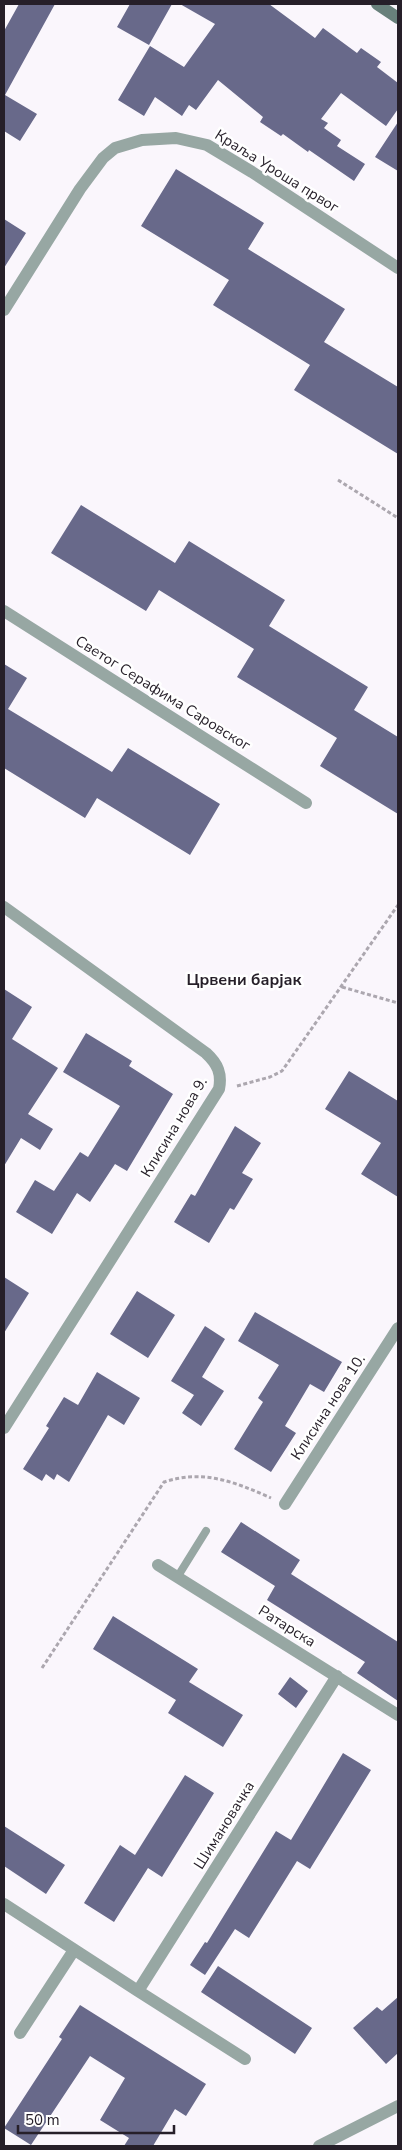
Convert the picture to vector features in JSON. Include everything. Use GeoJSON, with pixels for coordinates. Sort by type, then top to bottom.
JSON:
{"type":"FeatureCollection","features":[{"type":"Feature","properties":{"kind":"main road"},"geometry":{"type":"LineString","coordinates":[[377,4],[398,18]]}},
{"type":"Feature","properties":{"kind":"street","name":"Краља Уроша првог"},"geometry":{"type":"LineString","coordinates":[[4,310],[80,189],[103,158],[115,148],[142,140],[176,138],[207,145],[398,268]]}},
{"type":"Feature","properties":{"kind":"street","name":"Светог Серафима Саровског"},"geometry":{"type":"LineString","coordinates":[[4,611],[306,803]]}},
{"type":"Feature","properties":{"kind":"street","name":"Клисина нова 9."},"geometry":{"type":"LineString","coordinates":[[4,907],[214,1060],[221,1079],[219,1089],[4,1428]]}},
{"type":"Feature","properties":{"kind":"street","name":"Клисина нова 10."},"geometry":{"type":"LineString","coordinates":[[285,1504],[398,1328]]}},
{"type":"Feature","properties":{"kind":"street","name":"Ратарска"},"geometry":{"type":"LineString","coordinates":[[158,1565],[398,1715]]}},
{"type":"Feature","properties":{"kind":"street","name":"Шимановачка"},"geometry":{"type":"LineString","coordinates":[[138,1991],[337,1676]]}},
{"type":"Feature","properties":{"kind":"street"},"geometry":{"type":"LineString","coordinates":[[4,1904],[246,2059]]}},
{"type":"Feature","properties":{"kind":"street"},"geometry":{"type":"LineString","coordinates":[[20,2033],[74,1950]]}},
{"type":"Feature","properties":{"kind":"street"},"geometry":{"type":"LineString","coordinates":[[319,2146],[398,2106]]}},
{"type":"Feature","properties":{"kind":"lane"},"geometry":{"type":"LineString","coordinates":[[178,1576],[206,1531]]}},
{"type":"Feature","properties":{"kind":"path"},"geometry":{"type":"LineString","coordinates":[[338,480],[398,518]]}},
{"type":"Feature","properties":{"kind":"path"},"geometry":{"type":"LineString","coordinates":[[254,1082],[282,1071],[398,905]]}},
{"type":"Feature","properties":{"kind":"path"},"geometry":{"type":"LineString","coordinates":[[342,987],[398,1003]]}},
{"type":"Feature","properties":{"kind":"path"},"geometry":{"type":"LineString","coordinates":[[42,1668],[164,1482],[178,1477],[211,1476],[242,1485],[285,1504]]}},
{"type":"Feature","properties":{"kind":"building"},"geometry":{"type":"Polygon","coordinates":[[[19,4],[55,4],[5,95],[37,114],[20,141],[4,131],[4,31],[19,4]]]}},
{"type":"Feature","properties":{"kind":"building"},"geometry":{"type":"Polygon","coordinates":[[[130,4],[172,4],[149,45],[117,27],[130,4]]]}},
{"type":"Feature","properties":{"kind":"building"},"geometry":{"type":"Polygon","coordinates":[[[180,4],[269,4],[315,38],[323,28],[357,53],[361,48],[381,62],[377,67],[398,83],[398,109],[386,126],[341,93],[321,119],[328,123],[324,128],[341,140],[337,146],[365,164],[354,181],[309,150],[308,152],[283,134],[281,136],[260,122],[263,117],[218,80],[196,110],[189,105],[182,116],[155,97],[144,116],[118,100],[150,46],[184,67],[215,24],[180,4]]]}},
{"type":"Feature","properties":{"kind":"building"},"geometry":{"type":"Polygon","coordinates":[[[398,122],[398,171],[375,157],[398,122]]]}},
{"type":"Feature","properties":{"kind":"building"},"geometry":{"type":"Polygon","coordinates":[[[176,169],[264,223],[248,249],[345,309],[324,342],[398,387],[398,454],[294,390],[310,365],[213,305],[229,280],[141,226],[176,169]]]}},
{"type":"Feature","properties":{"kind":"building"},"geometry":{"type":"Polygon","coordinates":[[[4,219],[26,233],[4,268],[4,219]]]}},
{"type":"Feature","properties":{"kind":"building"},"geometry":{"type":"Polygon","coordinates":[[[81,505],[175,563],[189,541],[285,600],[269,626],[368,687],[354,710],[398,737],[398,814],[320,766],[337,738],[237,677],[254,649],[159,590],[146,611],[51,553],[81,505]]]}},
{"type":"Feature","properties":{"kind":"building"},"geometry":{"type":"Polygon","coordinates":[[[4,664],[27,678],[8,709],[112,772],[128,748],[220,804],[190,855],[97,798],[85,818],[4,768],[4,664]]]}},
{"type":"Feature","properties":{"kind":"building"},"geometry":{"type":"Polygon","coordinates":[[[4,989],[32,1007],[12,1039],[58,1068],[28,1114],[53,1129],[40,1150],[21,1138],[4,1166],[4,989]]]}},
{"type":"Feature","properties":{"kind":"building"},"geometry":{"type":"Polygon","coordinates":[[[86,1033],[132,1061],[129,1066],[173,1094],[127,1171],[115,1164],[90,1202],[77,1193],[52,1234],[16,1212],[35,1180],[54,1191],[80,1152],[88,1157],[120,1106],[63,1072],[86,1033]]]}},
{"type":"Feature","properties":{"kind":"building"},"geometry":{"type":"Polygon","coordinates":[[[349,1071],[398,1101],[398,1197],[361,1174],[381,1143],[325,1109],[349,1071]]]}},
{"type":"Feature","properties":{"kind":"building"},"geometry":{"type":"Polygon","coordinates":[[[235,1126],[261,1143],[242,1173],[253,1179],[234,1210],[230,1208],[209,1243],[174,1222],[191,1194],[195,1196],[235,1126]]]}},
{"type":"Feature","properties":{"kind":"building"},"geometry":{"type":"Polygon","coordinates":[[[4,1277],[29,1293],[4,1333],[4,1277]]]}},
{"type":"Feature","properties":{"kind":"building"},"geometry":{"type":"Polygon","coordinates":[[[137,1291],[175,1315],[148,1358],[110,1334],[137,1291]]]}},
{"type":"Feature","properties":{"kind":"building"},"geometry":{"type":"Polygon","coordinates":[[[255,1312],[342,1362],[324,1392],[310,1384],[285,1426],[296,1433],[271,1472],[234,1449],[263,1402],[258,1398],[279,1365],[238,1341],[255,1312]]]}},
{"type":"Feature","properties":{"kind":"building"},"geometry":{"type":"Polygon","coordinates":[[[205,1326],[225,1339],[202,1377],[224,1391],[201,1426],[182,1413],[194,1395],[171,1381],[205,1326]]]}},
{"type":"Feature","properties":{"kind":"building"},"geometry":{"type":"Polygon","coordinates":[[[97,1372],[140,1398],[124,1425],[108,1415],[69,1482],[57,1474],[54,1480],[46,1474],[42,1481],[23,1469],[49,1428],[46,1426],[64,1397],[78,1405],[97,1372]]]}},
{"type":"Feature","properties":{"kind":"building"},"geometry":{"type":"Polygon","coordinates":[[[241,1522],[300,1560],[291,1574],[398,1642],[398,1701],[357,1673],[365,1662],[267,1600],[275,1586],[221,1552],[241,1522]]]}},
{"type":"Feature","properties":{"kind":"building"},"geometry":{"type":"Polygon","coordinates":[[[113,1616],[198,1669],[189,1682],[243,1715],[223,1747],[168,1713],[176,1700],[93,1649],[113,1616]]]}},
{"type":"Feature","properties":{"kind":"building"},"geometry":{"type":"Polygon","coordinates":[[[290,1677],[308,1691],[296,1708],[278,1694],[290,1677]]]}},
{"type":"Feature","properties":{"kind":"building"},"geometry":{"type":"Polygon","coordinates":[[[343,1753],[371,1770],[310,1869],[297,1861],[249,1938],[235,1929],[205,1975],[190,1965],[205,1942],[207,1943],[276,1831],[291,1840],[343,1753]]]}},
{"type":"Feature","properties":{"kind":"building"},"geometry":{"type":"Polygon","coordinates":[[[185,1775],[214,1793],[162,1877],[148,1868],[114,1922],[84,1903],[120,1845],[135,1855],[185,1775]]]}},
{"type":"Feature","properties":{"kind":"building"},"geometry":{"type":"Polygon","coordinates":[[[4,1826],[65,1865],[46,1894],[4,1866],[4,1826]]]}},
{"type":"Feature","properties":{"kind":"building"},"geometry":{"type":"Polygon","coordinates":[[[218,1966],[312,2028],[295,2054],[201,1992],[218,1966]]]}},
{"type":"Feature","properties":{"kind":"building"},"geometry":{"type":"Polygon","coordinates":[[[398,1997],[398,2053],[386,2064],[353,2028],[377,2007],[382,2011],[398,1997]]]}},
{"type":"Feature","properties":{"kind":"building"},"geometry":{"type":"Polygon","coordinates":[[[80,2005],[206,2084],[186,2116],[175,2109],[153,2146],[124,2146],[129,2138],[100,2120],[125,2078],[90,2056],[31,2145],[4,2128],[62,2039],[59,2037],[80,2005]]]}},
{"type":"Feature","properties":{"kind":"district","name":"Црвени барјак"},"geometry":{"type":"Point","coordinates":[244,980]}}]}
